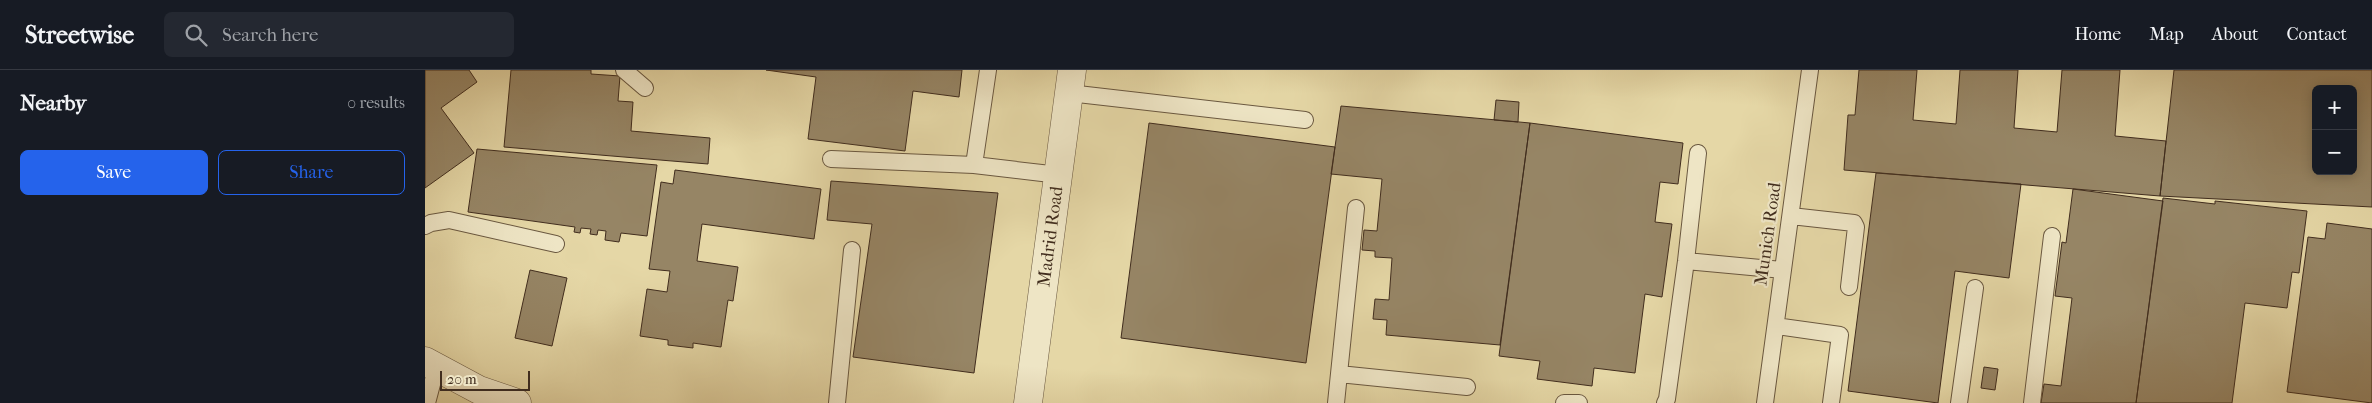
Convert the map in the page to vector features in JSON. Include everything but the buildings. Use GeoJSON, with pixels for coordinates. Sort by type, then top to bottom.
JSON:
{"type":"FeatureCollection","features":[{"type":"Feature","properties":{"kind":"street","name":"Madrid Road"},"geometry":{"type":"LineString","coordinates":[[1028,403],[1071,81]]}},
{"type":"Feature","properties":{"kind":"street"},"geometry":{"type":"LineString","coordinates":[[430,365],[504,401]]}},
{"type":"Feature","properties":{"kind":"lane"},"geometry":{"type":"LineString","coordinates":[[624,70],[645,88]]}},
{"type":"Feature","properties":{"kind":"lane"},"geometry":{"type":"LineString","coordinates":[[974,165],[988,70]]}},
{"type":"Feature","properties":{"kind":"lane","name":"Munich Road"},"geometry":{"type":"LineString","coordinates":[[1765,403],[1810,70]]}},
{"type":"Feature","properties":{"kind":"lane"},"geometry":{"type":"LineString","coordinates":[[1071,81],[1305,120]]}},
{"type":"Feature","properties":{"kind":"lane"},"geometry":{"type":"LineString","coordinates":[[1665,403],[1686,261],[1698,153]]}},
{"type":"Feature","properties":{"kind":"lane"},"geometry":{"type":"LineString","coordinates":[[831,159],[974,165],[1059,175]]}},
{"type":"Feature","properties":{"kind":"lane"},"geometry":{"type":"LineString","coordinates":[[1336,403],[1356,208]]}},
{"type":"Feature","properties":{"kind":"lane"},"geometry":{"type":"LineString","coordinates":[[1791,216],[1854,223],[1856,227],[1849,287]]}},
{"type":"Feature","properties":{"kind":"lane"},"geometry":{"type":"LineString","coordinates":[[425,226],[449,220],[556,244]]}},
{"type":"Feature","properties":{"kind":"lane"},"geometry":{"type":"LineString","coordinates":[[2032,403],[2052,236]]}},
{"type":"Feature","properties":{"kind":"lane"},"geometry":{"type":"LineString","coordinates":[[837,403],[852,250]]}},
{"type":"Feature","properties":{"kind":"lane"},"geometry":{"type":"LineString","coordinates":[[1686,261],[1783,270]]}},
{"type":"Feature","properties":{"kind":"lane"},"geometry":{"type":"LineString","coordinates":[[1959,403],[1975,288]]}},
{"type":"Feature","properties":{"kind":"lane"},"geometry":{"type":"LineString","coordinates":[[1775,326],[1840,335],[1831,403]]}},
{"type":"Feature","properties":{"kind":"lane"},"geometry":{"type":"LineString","coordinates":[[427,403],[430,365]]}},
{"type":"Feature","properties":{"kind":"lane"},"geometry":{"type":"LineString","coordinates":[[1339,374],[1467,387]]}},
{"type":"Feature","properties":{"kind":"lane"},"geometry":{"type":"LineString","coordinates":[[1564,403],[1579,403]]}}]}
